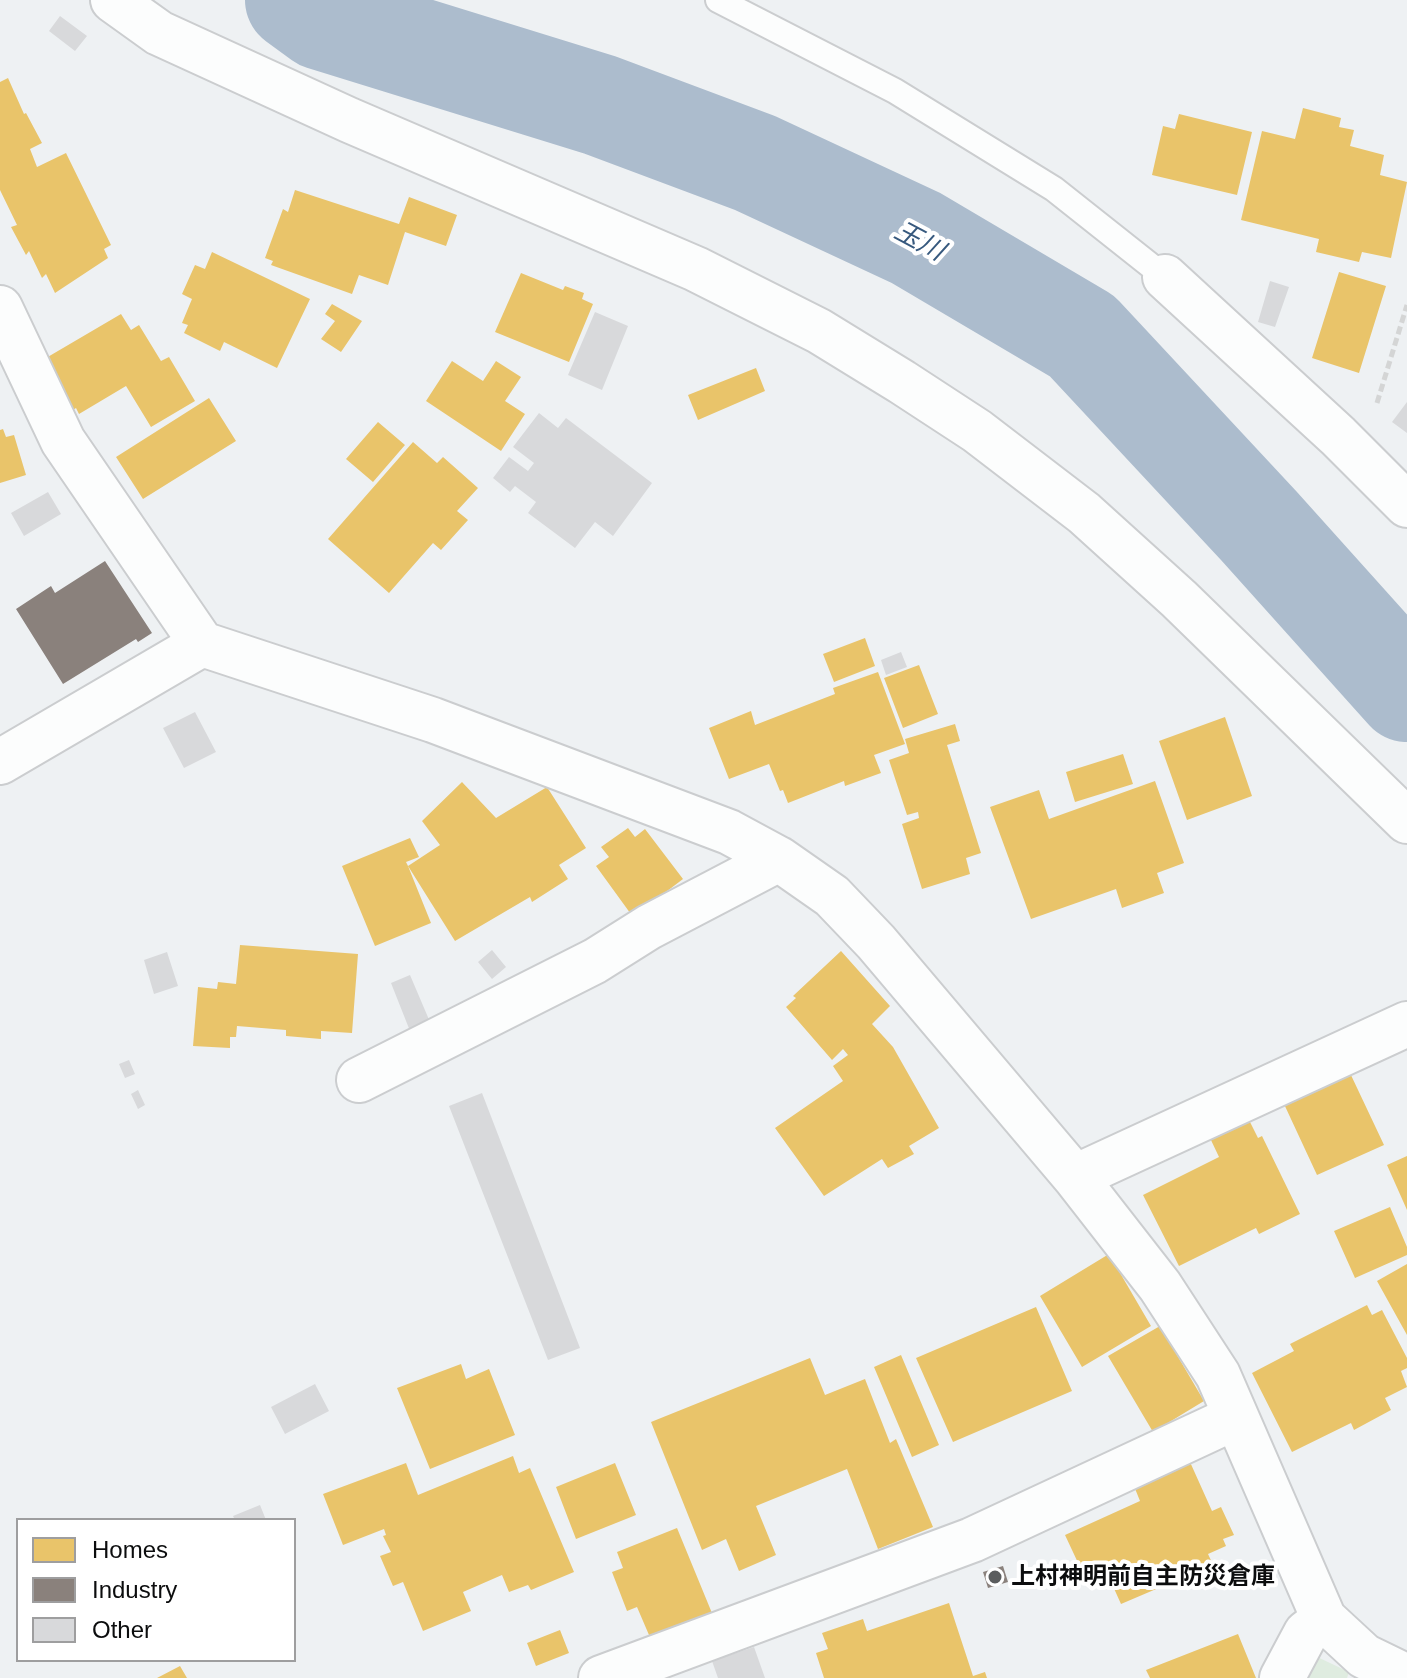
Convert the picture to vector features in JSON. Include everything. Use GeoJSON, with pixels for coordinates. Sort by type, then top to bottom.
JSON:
{"type":"FeatureCollection","features":[{"type":"Feature","properties":{"kind":"street"},"geometry":{"type":"LineString","coordinates":[[113,0],[159,33],[349,120],[696,269],[819,331],[902,382],[977,431],[1084,513],[1179,599],[1407,821]]}},
{"type":"Feature","properties":{"kind":"street"},"geometry":{"type":"LineString","coordinates":[[1165,277],[1237,341],[1407,505]]}},
{"type":"Feature","properties":{"kind":"street"},"geometry":{"type":"LineString","coordinates":[[0,308],[63,441],[202,644],[433,720],[729,832],[779,859],[832,896],[876,942],[1075,1177],[1160,1286],[1218,1375],[1324,1619],[1364,1656],[1407,1677]]}},
{"type":"Feature","properties":{"kind":"street"},"geometry":{"type":"LineString","coordinates":[[0,762],[202,644]]}},
{"type":"Feature","properties":{"kind":"street"},"geometry":{"type":"LineString","coordinates":[[359,1080],[595,961],[649,927],[779,859]]}},
{"type":"Feature","properties":{"kind":"street"},"geometry":{"type":"LineString","coordinates":[[1075,1177],[1407,1024]]}},
{"type":"Feature","properties":{"kind":"street"},"geometry":{"type":"LineString","coordinates":[[601,1678],[972,1540],[1236,1417]]}},
{"type":"Feature","properties":{"kind":"street"},"geometry":{"type":"LineString","coordinates":[[1282,1678],[1306,1633],[1324,1619]]}},
{"type":"Feature","properties":{"kind":"lane"},"geometry":{"type":"LineString","coordinates":[[718,0],[895,91],[1054,189],[1165,277]]}},
{"type":"Feature","properties":{"kind":"path"},"geometry":{"type":"LineString","coordinates":[[1360,458],[1407,305]]}},
{"type":"Feature","properties":{"kind":"shaded area"},"geometry":{"type":"Polygon","coordinates":[[[1311,1654],[1349,1672],[1347,1678],[1300,1678],[1311,1654]]]}},
{"type":"Feature","properties":{"kind":"building: Homes"},"geometry":{"type":"Polygon","coordinates":[[[8,78],[24,114],[42,143],[30,149],[37,167],[66,153],[111,245],[104,249],[108,258],[55,293],[46,274],[42,278],[29,251],[26,255],[11,227],[17,225],[0,190],[0,82],[8,78]]]}},
{"type":"Feature","properties":{"kind":"building: Homes"},"geometry":{"type":"Polygon","coordinates":[[[1303,108],[1341,118],[1339,127],[1354,130],[1350,146],[1384,155],[1380,175],[1407,182],[1391,258],[1362,252],[1359,262],[1316,252],[1319,239],[1241,220],[1262,131],[1295,139],[1303,108]]]}},
{"type":"Feature","properties":{"kind":"building: Homes"},"geometry":{"type":"Polygon","coordinates":[[[1179,114],[1252,132],[1237,195],[1152,175],[1163,126],[1175,129],[1179,114]]]}},
{"type":"Feature","properties":{"kind":"building: Homes"},"geometry":{"type":"Polygon","coordinates":[[[295,190],[399,224],[409,197],[457,215],[446,246],[405,232],[388,285],[359,275],[352,294],[271,265],[273,261],[265,258],[283,209],[288,212],[295,190]]]}},
{"type":"Feature","properties":{"kind":"building: Homes"},"geometry":{"type":"Polygon","coordinates":[[[212,252],[310,299],[277,368],[224,342],[220,351],[184,333],[188,325],[182,323],[192,299],[182,294],[195,265],[205,269],[212,252]]]}},
{"type":"Feature","properties":{"kind":"building: Homes"},"geometry":{"type":"Polygon","coordinates":[[[1339,272],[1386,286],[1359,373],[1312,358],[1339,272]]]}},
{"type":"Feature","properties":{"kind":"building: Homes"},"geometry":{"type":"Polygon","coordinates":[[[521,273],[563,290],[565,286],[584,293],[582,299],[593,304],[569,362],[495,332],[521,273]]]}},
{"type":"Feature","properties":{"kind":"building: Homes"},"geometry":{"type":"Polygon","coordinates":[[[332,304],[362,321],[341,352],[321,339],[335,321],[325,314],[332,304]]]}},
{"type":"Feature","properties":{"kind":"building: Homes"},"geometry":{"type":"Polygon","coordinates":[[[121,314],[131,330],[139,325],[161,361],[169,357],[195,401],[151,427],[126,386],[79,414],[76,408],[70,412],[53,385],[60,381],[46,358],[121,314]]]}},
{"type":"Feature","properties":{"kind":"building: Homes"},"geometry":{"type":"Polygon","coordinates":[[[452,361],[483,381],[496,361],[521,377],[505,401],[525,414],[501,451],[426,401],[452,361]]]}},
{"type":"Feature","properties":{"kind":"building: Homes"},"geometry":{"type":"Polygon","coordinates":[[[756,368],[765,391],[698,420],[688,395],[756,368]]]}},
{"type":"Feature","properties":{"kind":"building: Homes"},"geometry":{"type":"Polygon","coordinates":[[[209,398],[236,441],[143,499],[116,457],[209,398]]]}},
{"type":"Feature","properties":{"kind":"building: Homes"},"geometry":{"type":"Polygon","coordinates":[[[378,422],[405,445],[373,482],[346,459],[378,422]]]}},
{"type":"Feature","properties":{"kind":"building: Homes"},"geometry":{"type":"Polygon","coordinates":[[[3,429],[6,437],[14,435],[26,475],[0,483],[0,430],[3,429]]]}},
{"type":"Feature","properties":{"kind":"building: Homes"},"geometry":{"type":"Polygon","coordinates":[[[413,442],[437,463],[443,457],[478,488],[457,511],[468,520],[441,550],[433,543],[389,593],[328,539],[413,442]]]}},
{"type":"Feature","properties":{"kind":"building: Homes"},"geometry":{"type":"Polygon","coordinates":[[[865,638],[875,666],[834,682],[823,654],[865,638]]]}},
{"type":"Feature","properties":{"kind":"building: Homes"},"geometry":{"type":"Polygon","coordinates":[[[919,665],[938,714],[903,728],[884,678],[919,665]]]}},
{"type":"Feature","properties":{"kind":"building: Homes"},"geometry":{"type":"Polygon","coordinates":[[[878,672],[905,744],[874,755],[881,773],[845,786],[844,781],[788,803],[769,764],[729,779],[709,728],[751,711],[755,725],[835,694],[833,688],[878,672]]]}},
{"type":"Feature","properties":{"kind":"building: Homes"},"geometry":{"type":"Polygon","coordinates":[[[1225,717],[1252,796],[1187,820],[1159,741],[1225,717]]]}},
{"type":"Feature","properties":{"kind":"building: Homes"},"geometry":{"type":"Polygon","coordinates":[[[955,724],[960,741],[947,745],[981,853],[966,858],[970,874],[922,889],[902,824],[919,818],[918,812],[907,815],[889,760],[909,753],[905,739],[955,724]]]}},
{"type":"Feature","properties":{"kind":"building: Homes"},"geometry":{"type":"Polygon","coordinates":[[[1123,754],[1133,784],[1075,802],[1066,772],[1123,754]]]}},
{"type":"Feature","properties":{"kind":"building: Homes"},"geometry":{"type":"Polygon","coordinates":[[[1155,781],[1184,863],[1157,873],[1164,893],[1122,908],[1116,889],[1031,919],[990,807],[1039,790],[1049,819],[1155,781]]]}},
{"type":"Feature","properties":{"kind":"building: Homes"},"geometry":{"type":"Polygon","coordinates":[[[462,782],[496,818],[547,787],[586,848],[559,865],[568,879],[532,902],[530,897],[455,941],[408,866],[440,845],[422,821],[462,782]]]}},
{"type":"Feature","properties":{"kind":"building: Homes"},"geometry":{"type":"Polygon","coordinates":[[[628,828],[635,837],[645,829],[683,879],[633,917],[596,866],[609,857],[601,847],[628,828]]]}},
{"type":"Feature","properties":{"kind":"building: Homes"},"geometry":{"type":"Polygon","coordinates":[[[410,838],[419,857],[406,862],[431,923],[375,946],[342,866],[410,838]]]}},
{"type":"Feature","properties":{"kind":"building: Homes"},"geometry":{"type":"Polygon","coordinates":[[[240,945],[358,954],[352,1033],[321,1031],[321,1039],[286,1036],[286,1030],[237,1026],[236,1037],[230,1037],[230,1048],[193,1046],[198,987],[217,989],[218,982],[236,984],[240,945]]]}},
{"type":"Feature","properties":{"kind":"building: Homes"},"geometry":{"type":"Polygon","coordinates":[[[841,951],[890,1006],[872,1024],[893,1047],[939,1128],[909,1146],[914,1154],[888,1168],[882,1159],[824,1196],[775,1128],[843,1081],[833,1066],[848,1055],[843,1049],[832,1060],[786,1007],[796,998],[793,996],[841,951]]]}},
{"type":"Feature","properties":{"kind":"building: Homes"},"geometry":{"type":"Polygon","coordinates":[[[1350,1073],[1384,1145],[1317,1175],[1284,1104],[1350,1073]]]}},
{"type":"Feature","properties":{"kind":"building: Homes"},"geometry":{"type":"Polygon","coordinates":[[[1248,1118],[1258,1138],[1262,1136],[1300,1214],[1259,1234],[1256,1228],[1179,1266],[1143,1195],[1219,1157],[1210,1138],[1248,1118]]]}},
{"type":"Feature","properties":{"kind":"building: Homes"},"geometry":{"type":"Polygon","coordinates":[[[1407,1156],[1407,1210],[1387,1165],[1407,1156]]]}},
{"type":"Feature","properties":{"kind":"building: Homes"},"geometry":{"type":"Polygon","coordinates":[[[1390,1207],[1407,1247],[1407,1255],[1355,1278],[1334,1231],[1390,1207]]]}},
{"type":"Feature","properties":{"kind":"building: Homes"},"geometry":{"type":"Polygon","coordinates":[[[1109,1254],[1151,1326],[1082,1367],[1040,1296],[1109,1254]]]}},
{"type":"Feature","properties":{"kind":"building: Homes"},"geometry":{"type":"Polygon","coordinates":[[[1407,1264],[1407,1335],[1377,1281],[1407,1264]]]}},
{"type":"Feature","properties":{"kind":"building: Homes"},"geometry":{"type":"Polygon","coordinates":[[[1367,1305],[1372,1315],[1382,1310],[1407,1358],[1407,1368],[1401,1371],[1407,1387],[1385,1398],[1391,1410],[1354,1430],[1351,1423],[1292,1452],[1252,1373],[1294,1351],[1290,1344],[1367,1305]]]}},
{"type":"Feature","properties":{"kind":"building: Homes"},"geometry":{"type":"Polygon","coordinates":[[[1036,1307],[1072,1391],[953,1442],[916,1358],[1036,1307]]]}},
{"type":"Feature","properties":{"kind":"building: Homes"},"geometry":{"type":"Polygon","coordinates":[[[1160,1326],[1204,1401],[1153,1432],[1108,1356],[1160,1326]]]}},
{"type":"Feature","properties":{"kind":"building: Homes"},"geometry":{"type":"Polygon","coordinates":[[[901,1355],[939,1445],[912,1457],[874,1367],[901,1355]]]}},
{"type":"Feature","properties":{"kind":"building: Homes"},"geometry":{"type":"Polygon","coordinates":[[[810,1358],[825,1395],[865,1379],[890,1443],[896,1439],[933,1527],[878,1549],[847,1469],[756,1506],[776,1555],[739,1571],[726,1539],[702,1550],[651,1422],[810,1358]]]}},
{"type":"Feature","properties":{"kind":"building: Homes"},"geometry":{"type":"Polygon","coordinates":[[[461,1364],[466,1379],[489,1369],[515,1435],[430,1469],[397,1388],[461,1364]]]}},
{"type":"Feature","properties":{"kind":"building: Homes"},"geometry":{"type":"Polygon","coordinates":[[[513,1456],[519,1473],[530,1468],[574,1572],[531,1590],[528,1585],[509,1592],[502,1575],[463,1592],[471,1611],[423,1631],[403,1582],[393,1586],[380,1556],[391,1552],[383,1536],[386,1535],[384,1529],[343,1545],[323,1494],[406,1463],[418,1495],[513,1456]]]}},
{"type":"Feature","properties":{"kind":"building: Homes"},"geometry":{"type":"Polygon","coordinates":[[[1190,1462],[1212,1511],[1221,1507],[1234,1535],[1223,1539],[1226,1546],[1208,1554],[1215,1569],[1177,1586],[1175,1581],[1121,1604],[1107,1573],[1087,1582],[1065,1535],[1140,1501],[1134,1486],[1190,1462]]]}},
{"type":"Feature","properties":{"kind":"building: Homes"},"geometry":{"type":"Polygon","coordinates":[[[615,1463],[636,1515],[576,1539],[556,1487],[615,1463]]]}},
{"type":"Feature","properties":{"kind":"building: Homes"},"geometry":{"type":"Polygon","coordinates":[[[677,1528],[714,1618],[652,1642],[637,1607],[627,1611],[612,1572],[623,1568],[617,1552],[677,1528]]]}},
{"type":"Feature","properties":{"kind":"building: Homes"},"geometry":{"type":"Polygon","coordinates":[[[949,1603],[973,1676],[985,1672],[987,1678],[824,1678],[816,1653],[828,1649],[822,1633],[863,1619],[867,1631],[949,1603]]]}},
{"type":"Feature","properties":{"kind":"building: Homes"},"geometry":{"type":"Polygon","coordinates":[[[560,1630],[569,1653],[536,1666],[527,1643],[560,1630]]]}},
{"type":"Feature","properties":{"kind":"building: Homes"},"geometry":{"type":"Polygon","coordinates":[[[1238,1634],[1256,1678],[1150,1678],[1146,1670],[1238,1634]]]}},
{"type":"Feature","properties":{"kind":"building: Homes"},"geometry":{"type":"Polygon","coordinates":[[[180,1666],[187,1678],[157,1678],[180,1666]]]}},
{"type":"Feature","properties":{"kind":"building: Industry"},"geometry":{"type":"Polygon","coordinates":[[[105,561],[152,633],[138,642],[136,639],[63,684],[16,609],[51,586],[55,593],[105,561]]]}},
{"type":"Feature","properties":{"kind":"building: Industry","name":"上村神明前自主防災倉庫"},"geometry":{"type":"Polygon","coordinates":[[[1003,1566],[1008,1582],[988,1588],[983,1572],[1003,1566]]]}},
{"type":"Feature","properties":{"kind":"building: Other"},"geometry":{"type":"Polygon","coordinates":[[[60,16],[87,36],[75,51],[49,31],[60,16]]]}},
{"type":"Feature","properties":{"kind":"building: Other"},"geometry":{"type":"Polygon","coordinates":[[[1270,281],[1289,287],[1275,327],[1258,322],[1270,281]]]}},
{"type":"Feature","properties":{"kind":"building: Other"},"geometry":{"type":"Polygon","coordinates":[[[595,312],[628,326],[602,390],[568,375],[595,312]]]}},
{"type":"Feature","properties":{"kind":"building: Other"},"geometry":{"type":"Polygon","coordinates":[[[1407,402],[1407,433],[1392,422],[1407,402]]]}},
{"type":"Feature","properties":{"kind":"building: Other"},"geometry":{"type":"Polygon","coordinates":[[[539,413],[558,428],[566,418],[652,483],[613,536],[595,522],[575,548],[528,513],[536,502],[515,486],[510,492],[493,478],[509,457],[528,471],[534,463],[513,447],[539,413]]]}},
{"type":"Feature","properties":{"kind":"building: Other"},"geometry":{"type":"Polygon","coordinates":[[[48,492],[61,514],[24,536],[11,513],[48,492]]]}},
{"type":"Feature","properties":{"kind":"building: Other"},"geometry":{"type":"Polygon","coordinates":[[[901,652],[907,667],[886,675],[881,660],[901,652]]]}},
{"type":"Feature","properties":{"kind":"building: Other"},"geometry":{"type":"Polygon","coordinates":[[[195,712],[216,752],[184,768],[163,728],[195,712]]]}},
{"type":"Feature","properties":{"kind":"building: Other"},"geometry":{"type":"Polygon","coordinates":[[[492,950],[506,967],[492,979],[478,962],[492,950]]]}},
{"type":"Feature","properties":{"kind":"building: Other"},"geometry":{"type":"Polygon","coordinates":[[[167,952],[178,986],[154,994],[144,960],[167,952]]]}},
{"type":"Feature","properties":{"kind":"building: Other"},"geometry":{"type":"Polygon","coordinates":[[[410,975],[430,1022],[410,1031],[391,983],[410,975]]]}},
{"type":"Feature","properties":{"kind":"building: Other"},"geometry":{"type":"Polygon","coordinates":[[[129,1060],[135,1074],[125,1078],[119,1064],[129,1060]]]}},
{"type":"Feature","properties":{"kind":"building: Other"},"geometry":{"type":"Polygon","coordinates":[[[138,1090],[145,1105],[138,1109],[131,1094],[138,1090]]]}},
{"type":"Feature","properties":{"kind":"building: Other"},"geometry":{"type":"Polygon","coordinates":[[[482,1093],[580,1348],[548,1360],[449,1106],[482,1093]]]}},
{"type":"Feature","properties":{"kind":"building: Other"},"geometry":{"type":"Polygon","coordinates":[[[315,1384],[329,1411],[285,1434],[271,1407],[315,1384]]]}},
{"type":"Feature","properties":{"kind":"building: Other"},"geometry":{"type":"Polygon","coordinates":[[[260,1505],[265,1518],[234,1518],[260,1505]]]}},
{"type":"Feature","properties":{"kind":"building: Other"},"geometry":{"type":"Polygon","coordinates":[[[754,1647],[765,1678],[718,1678],[712,1661],[754,1647]]]}},
{"type":"Feature","properties":{"kind":"waterway","name":"玉川"},"geometry":{"type":"LineString","coordinates":[[296,0],[322,19],[600,105],[755,163],[916,238],[1082,336],[1407,691]]}},
{"type":"Feature","properties":{"kind":"place","name":"上村神明前自主防災倉庫"},"geometry":{"type":"Point","coordinates":[995,1577]}}]}
